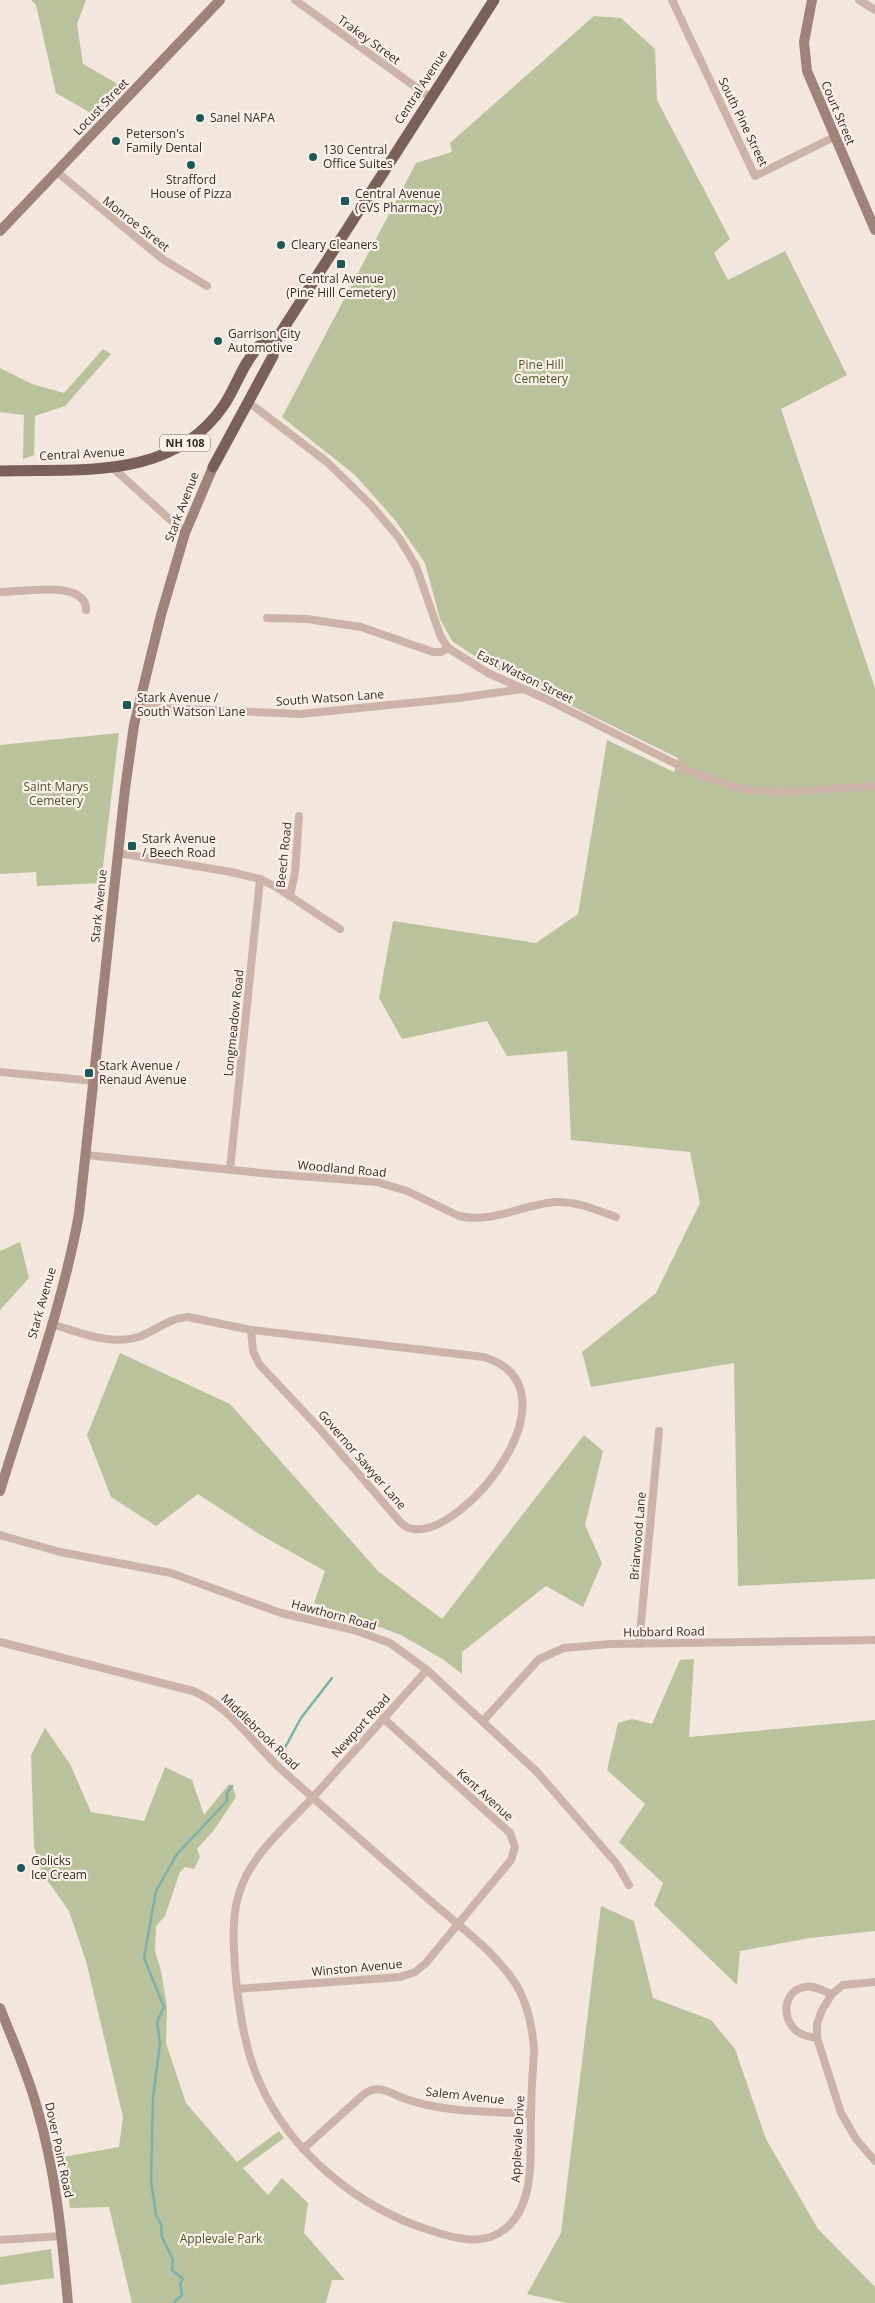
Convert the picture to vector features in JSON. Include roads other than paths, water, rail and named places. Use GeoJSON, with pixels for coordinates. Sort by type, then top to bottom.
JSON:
{"type":"FeatureCollection","features":[{"type":"Feature","properties":{"kind":"main road","name":"Locust Street"},"geometry":{"type":"LineString","coordinates":[[0,231],[220,0]]}},
{"type":"Feature","properties":{"kind":"main road","name":"Central Avenue"},"geometry":{"type":"LineString","coordinates":[[0,470],[114,468],[150,461],[185,443],[223,406],[260,345],[276,340],[494,0]]}},
{"type":"Feature","properties":{"kind":"main road","name":"Court Street"},"geometry":{"type":"LineString","coordinates":[[812,0],[804,42],[806,62],[812,86],[875,230]]}},
{"type":"Feature","properties":{"kind":"main road","name":"Stark Avenue"},"geometry":{"type":"LineString","coordinates":[[0,1491],[73,1246],[86,1155],[118,854],[138,707],[161,615],[185,533],[213,467],[273,356],[276,340]]}},
{"type":"Feature","properties":{"kind":"main road"},"geometry":{"type":"LineString","coordinates":[[234,386],[248,402]]}},
{"type":"Feature","properties":{"kind":"main road","name":"Dover Point Road"},"geometry":{"type":"LineString","coordinates":[[0,2008],[37,2108],[56,2193],[68,2303]]}},
{"type":"Feature","properties":{"kind":"street","name":"Trakey Street"},"geometry":{"type":"LineString","coordinates":[[295,0],[431,98]]}},
{"type":"Feature","properties":{"kind":"street","name":"South Pine Street"},"geometry":{"type":"LineString","coordinates":[[672,0],[755,176],[834,137]]}},
{"type":"Feature","properties":{"kind":"street"},"geometry":{"type":"LineString","coordinates":[[860,0],[875,10]]}},
{"type":"Feature","properties":{"kind":"street","name":"Monroe Street"},"geometry":{"type":"LineString","coordinates":[[57,172],[93,204],[157,255],[207,286]]}},
{"type":"Feature","properties":{"kind":"street"},"geometry":{"type":"LineString","coordinates":[[248,402],[344,476],[386,521],[416,566],[440,635],[448,648],[441,652],[433,652],[361,627],[306,619],[267,618]]}},
{"type":"Feature","properties":{"kind":"street"},"geometry":{"type":"LineString","coordinates":[[114,468],[185,533]]}},
{"type":"Feature","properties":{"kind":"street"},"geometry":{"type":"LineString","coordinates":[[0,592],[68,590],[82,598],[86,605],[86,610]]}},
{"type":"Feature","properties":{"kind":"street","name":"East Watson Street"},"geometry":{"type":"LineString","coordinates":[[448,648],[488,674],[523,689],[688,770],[730,786],[750,790],[782,792],[875,786]]}},
{"type":"Feature","properties":{"kind":"street","name":"South Watson Lane"},"geometry":{"type":"LineString","coordinates":[[138,707],[300,714],[459,698],[523,689]]}},
{"type":"Feature","properties":{"kind":"street","name":"Beech Road"},"geometry":{"type":"LineString","coordinates":[[290,896],[295,873],[299,816]]}},
{"type":"Feature","properties":{"kind":"street","name":"Beech Road"},"geometry":{"type":"LineString","coordinates":[[118,854],[231,872],[260,879],[340,929]]}},
{"type":"Feature","properties":{"kind":"street","name":"Longmeadow Road"},"geometry":{"type":"LineString","coordinates":[[230,1170],[260,879]]}},
{"type":"Feature","properties":{"kind":"street"},"geometry":{"type":"LineString","coordinates":[[0,1072],[94,1081]]}},
{"type":"Feature","properties":{"kind":"street","name":"Woodland Road"},"geometry":{"type":"LineString","coordinates":[[86,1155],[388,1184],[459,1216],[468,1218],[492,1217],[556,1202],[573,1203],[616,1217]]}},
{"type":"Feature","properties":{"kind":"street","name":"Governor Sawyer Lane"},"geometry":{"type":"LineString","coordinates":[[51,1324],[107,1340],[118,1341],[139,1337],[177,1318],[188,1317],[251,1330],[484,1357],[496,1361],[512,1375],[518,1386],[522,1410],[517,1436],[512,1448],[476,1494],[450,1519],[422,1530],[407,1528],[318,1427],[259,1364],[253,1351],[251,1330]]}},
{"type":"Feature","properties":{"kind":"street","name":"Briarwood Lane"},"geometry":{"type":"LineString","coordinates":[[639,1644],[659,1431]]}},
{"type":"Feature","properties":{"kind":"street","name":"Hawthorn Road"},"geometry":{"type":"LineString","coordinates":[[0,1535],[60,1552],[151,1568],[196,1580],[280,1613],[365,1633],[399,1648],[427,1670],[483,1721],[558,1795],[616,1863],[629,1886]]}},
{"type":"Feature","properties":{"kind":"street","name":"Hubbard Road"},"geometry":{"type":"LineString","coordinates":[[483,1721],[531,1666],[550,1652],[576,1646],[875,1640]]}},
{"type":"Feature","properties":{"kind":"street","name":"Middlebrook Road"},"geometry":{"type":"LineString","coordinates":[[0,1642],[193,1691],[204,1696],[230,1716],[269,1758],[458,1924]]}},
{"type":"Feature","properties":{"kind":"street","name":"Newport Road"},"geometry":{"type":"LineString","coordinates":[[313,1797],[427,1670]]}},
{"type":"Feature","properties":{"kind":"street","name":"Kent Avenue"},"geometry":{"type":"LineString","coordinates":[[383,1718],[505,1827],[514,1840],[514,1854],[508,1865],[458,1924]]}},
{"type":"Feature","properties":{"kind":"street","name":"Applevale Drive"},"geometry":{"type":"LineString","coordinates":[[313,1797],[262,1851],[245,1878],[235,1913],[234,1957],[237,1989],[244,2036],[259,2082],[279,2118],[303,2149],[342,2184],[362,2198],[402,2220],[441,2234],[461,2239],[485,2239],[504,2229],[519,2212],[523,2201],[528,2180],[534,2048],[530,2020],[524,1998],[506,1971],[458,1924]]}},
{"type":"Feature","properties":{"kind":"street","name":"Winston Avenue"},"geometry":{"type":"LineString","coordinates":[[237,1989],[408,1976],[420,1968],[458,1924]]}},
{"type":"Feature","properties":{"kind":"street"},"geometry":{"type":"LineString","coordinates":[[875,1982],[843,1985],[832,1994],[822,2010],[817,2024],[817,2038],[841,2113],[856,2139],[875,2161]]}},
{"type":"Feature","properties":{"kind":"street"},"geometry":{"type":"LineString","coordinates":[[817,2038],[798,2032],[790,2024],[787,2017],[787,2003],[791,1994],[805,1987],[813,1987],[832,1994]]}},
{"type":"Feature","properties":{"kind":"street","name":"Salem Avenue"},"geometry":{"type":"LineString","coordinates":[[303,2149],[364,2094],[373,2089],[385,2089],[418,2102],[446,2108],[531,2114]]}},
{"type":"Feature","properties":{"kind":"street"},"geometry":{"type":"LineString","coordinates":[[0,2240],[62,2236]]}},
{"type":"Feature","properties":{"kind":"waterway"},"geometry":{"type":"LineString","coordinates":[[282,1753],[301,1718],[332,1678]]}},
{"type":"Feature","properties":{"kind":"waterway"},"geometry":{"type":"LineString","coordinates":[[175,2303],[182,2295],[180,2284],[183,2279],[172,2270],[173,2260],[162,2237],[161,2224],[156,2215],[151,2181],[153,2098],[160,2043],[157,2022],[164,2007],[144,1958],[156,1891],[177,1854],[227,1801],[227,1793],[232,1786]]}},
{"type":"Feature","properties":{"kind":"place","name":"Sanel NAPA"},"geometry":{"type":"Point","coordinates":[200,118]}},
{"type":"Feature","properties":{"kind":"place","name":"Peterson's Family Dental"},"geometry":{"type":"Point","coordinates":[116,141]}},
{"type":"Feature","properties":{"kind":"place","name":"130 Central Office Suites"},"geometry":{"type":"Point","coordinates":[313,157]}},
{"type":"Feature","properties":{"kind":"place","name":"Strafford House of Pizza"},"geometry":{"type":"Point","coordinates":[191,165]}},
{"type":"Feature","properties":{"kind":"place","name":"Central Avenue (CVS Pharmacy)"},"geometry":{"type":"Point","coordinates":[345,201]}},
{"type":"Feature","properties":{"kind":"place","name":"Cleary Cleaners"},"geometry":{"type":"Point","coordinates":[281,245]}},
{"type":"Feature","properties":{"kind":"place","name":"Central Avenue (Pine Hill Cemetery)"},"geometry":{"type":"Point","coordinates":[341,264]}},
{"type":"Feature","properties":{"kind":"place","name":"Garrison City Automotive"},"geometry":{"type":"Point","coordinates":[218,341]}},
{"type":"Feature","properties":{"kind":"place","name":"Stark Avenue / South Watson Lane"},"geometry":{"type":"Point","coordinates":[127,705]}},
{"type":"Feature","properties":{"kind":"place","name":"Stark Avenue / Beech Road"},"geometry":{"type":"Point","coordinates":[132,846]}},
{"type":"Feature","properties":{"kind":"place","name":"Stark Avenue / Renaud Avenue"},"geometry":{"type":"Point","coordinates":[89,1073]}},
{"type":"Feature","properties":{"kind":"place","name":"Golicks Ice Cream"},"geometry":{"type":"Point","coordinates":[21,1868]}},
{"type":"Feature","properties":{"kind":"park label","name":"Pine Hill Cemetery"},"geometry":{"type":"Point","coordinates":[541,372]}},
{"type":"Feature","properties":{"kind":"park label","name":"Saint Marys Cemetery"},"geometry":{"type":"Point","coordinates":[56,794]}},
{"type":"Feature","properties":{"kind":"park label","name":"Applevale Park"},"geometry":{"type":"Point","coordinates":[221,2239]}}]}
